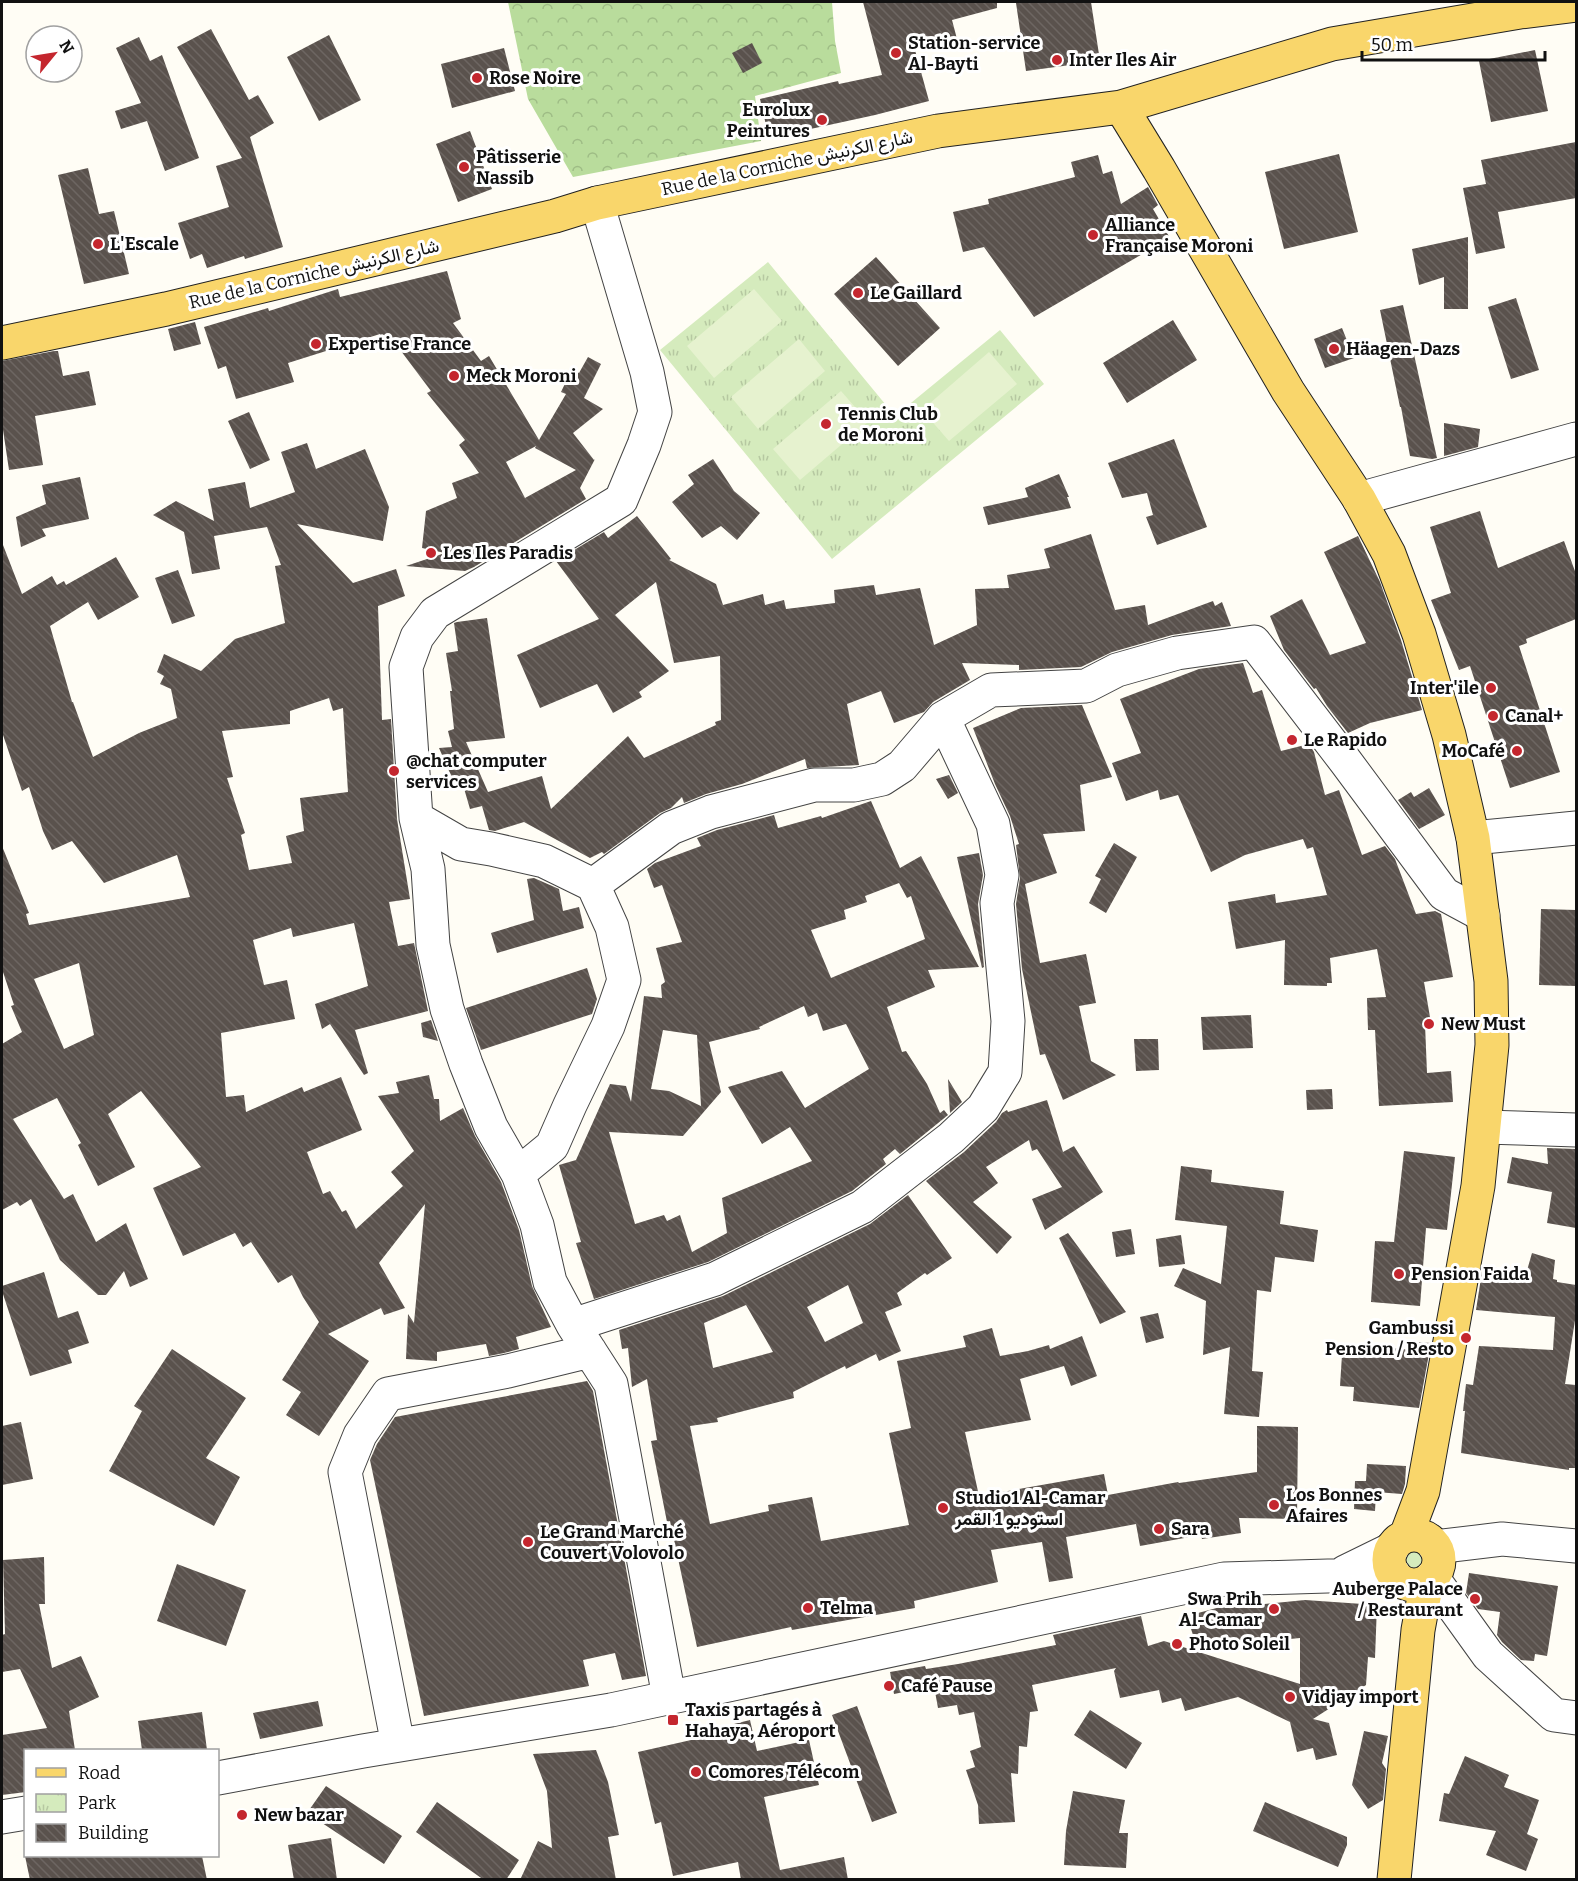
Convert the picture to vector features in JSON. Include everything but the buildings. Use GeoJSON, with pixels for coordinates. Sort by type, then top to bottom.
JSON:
{"type":"FeatureCollection","features":[{"type":"Feature","properties":{"kind":"main road","name":"Rue de la Corniche شارع الكرنيش"},"geometry":{"type":"LineString","coordinates":[[2,343],[166,309],[555,216],[597,203],[938,131],[1121,106],[1332,44],[1520,12],[1576,5]]}},
{"type":"Feature","properties":{"kind":"main road"},"geometry":{"type":"LineString","coordinates":[[1121,106],[1288,391],[1359,499],[1389,554],[1419,634],[1449,735],[1473,838],[1491,981],[1492,1045],[1478,1186],[1423,1491],[1417,1561],[1418,1630],[1394,1880]]}},
{"type":"Feature","properties":{"kind":"street"},"geometry":{"type":"LineString","coordinates":[[597,203],[646,372],[655,412],[644,445],[621,500],[435,614],[417,637],[406,668],[416,818],[428,869],[433,945],[447,1009],[491,1127],[518,1174],[537,1225],[550,1282],[610,1384],[669,1697]]}},
{"type":"Feature","properties":{"kind":"street"},"geometry":{"type":"LineString","coordinates":[[1359,499],[1576,439]]}},
{"type":"Feature","properties":{"kind":"street"},"geometry":{"type":"LineString","coordinates":[[593,885],[671,828],[711,812],[814,785],[854,785],[882,779],[902,766],[943,718],[991,690],[1086,686],[1117,670],[1177,653],[1254,642],[1444,894],[1483,915]]}},
{"type":"Feature","properties":{"kind":"street"},"geometry":{"type":"LineString","coordinates":[[398,1745],[345,1472],[360,1435],[388,1394],[508,1371],[715,1279],[862,1207],[951,1138],[983,1108],[1005,1072],[1008,1021],[997,903],[1002,875],[993,824],[943,718]]}},
{"type":"Feature","properties":{"kind":"street"},"geometry":{"type":"LineString","coordinates":[[416,818],[461,844],[544,861],[593,885],[612,927],[624,980],[608,1026],[552,1146],[518,1174]]}},
{"type":"Feature","properties":{"kind":"street"},"geometry":{"type":"LineString","coordinates":[[1473,838],[1576,828]]}},
{"type":"Feature","properties":{"kind":"street"},"geometry":{"type":"LineString","coordinates":[[1485,1127],[1576,1130]]}},
{"type":"Feature","properties":{"kind":"street"},"geometry":{"type":"LineString","coordinates":[[219,1778],[398,1745],[611,1710],[1224,1580],[1338,1575],[1417,1561],[1502,1539],[1576,1546]]}},
{"type":"Feature","properties":{"kind":"street"},"geometry":{"type":"LineString","coordinates":[[1417,1561],[1488,1654],[1554,1715],[1576,1718]]}},
{"type":"Feature","properties":{"kind":"street"},"geometry":{"type":"LineString","coordinates":[[2,1817],[24,1813]]}},
{"type":"Feature","properties":{"kind":"green space"},"geometry":{"type":"Polygon","coordinates":[[[508,2],[832,2],[835,41],[841,73],[755,96],[761,141],[573,177],[528,99],[508,2]]]}},
{"type":"Feature","properties":{"kind":"green space"},"geometry":{"type":"Polygon","coordinates":[[[768,262],[895,416],[1000,330],[1044,384],[832,559],[660,350],[768,262]]]}},
{"type":"Feature","properties":{"kind":"green space"},"geometry":{"type":"Polygon","coordinates":[[[754,289],[782,321],[714,378],[687,346],[754,289]]]}},
{"type":"Feature","properties":{"kind":"green space"},"geometry":{"type":"Polygon","coordinates":[[[799,339],[825,371],[758,429],[731,397],[799,339]]]}},
{"type":"Feature","properties":{"kind":"green space"},"geometry":{"type":"Polygon","coordinates":[[[989,352],[1017,384],[949,441],[922,410],[989,352]]]}},
{"type":"Feature","properties":{"kind":"green space"},"geometry":{"type":"Polygon","coordinates":[[[841,391],[868,422],[800,480],[773,449],[841,391]]]}},
{"type":"Feature","properties":{"kind":"green space"},"geometry":{"type":"Polygon","coordinates":[[[1416,1540],[1434,1556],[1412,1578],[1406,1577],[1399,1548],[1416,1540]]]}},
{"type":"Feature","properties":{"kind":"place","name":"Station-service Al-Bayti"},"geometry":{"type":"Point","coordinates":[896,53]}},
{"type":"Feature","properties":{"kind":"place","name":"Inter Iles Air"},"geometry":{"type":"Point","coordinates":[1057,60]}},
{"type":"Feature","properties":{"kind":"place","name":"Rose Noire"},"geometry":{"type":"Point","coordinates":[477,78]}},
{"type":"Feature","properties":{"kind":"place","name":"Eurolux Peintures"},"geometry":{"type":"Point","coordinates":[822,120]}},
{"type":"Feature","properties":{"kind":"place","name":"Pâtisserie Nassib"},"geometry":{"type":"Point","coordinates":[464,167]}},
{"type":"Feature","properties":{"kind":"place","name":"Alliance Française Moroni"},"geometry":{"type":"Point","coordinates":[1093,235]}},
{"type":"Feature","properties":{"kind":"place","name":"L'Escale"},"geometry":{"type":"Point","coordinates":[98,244]}},
{"type":"Feature","properties":{"kind":"place","name":"Le Gaillard"},"geometry":{"type":"Point","coordinates":[858,293]}},
{"type":"Feature","properties":{"kind":"place","name":"Expertise France"},"geometry":{"type":"Point","coordinates":[316,344]}},
{"type":"Feature","properties":{"kind":"place","name":"Häagen-Dazs"},"geometry":{"type":"Point","coordinates":[1334,349]}},
{"type":"Feature","properties":{"kind":"place","name":"Meck Moroni"},"geometry":{"type":"Point","coordinates":[454,376]}},
{"type":"Feature","properties":{"kind":"place","name":"Tennis Club de Moroni"},"geometry":{"type":"Point","coordinates":[826,424]}},
{"type":"Feature","properties":{"kind":"place","name":"Les Iles Paradis"},"geometry":{"type":"Point","coordinates":[431,553]}},
{"type":"Feature","properties":{"kind":"place","name":"Inter'ile"},"geometry":{"type":"Point","coordinates":[1491,688]}},
{"type":"Feature","properties":{"kind":"place","name":"Canal+"},"geometry":{"type":"Point","coordinates":[1493,716]}},
{"type":"Feature","properties":{"kind":"place","name":"Le Rapido"},"geometry":{"type":"Point","coordinates":[1292,740]}},
{"type":"Feature","properties":{"kind":"place","name":"MoCafé"},"geometry":{"type":"Point","coordinates":[1517,751]}},
{"type":"Feature","properties":{"kind":"place","name":"@chat computer services"},"geometry":{"type":"Point","coordinates":[394,771]}},
{"type":"Feature","properties":{"kind":"place","name":"New Must"},"geometry":{"type":"Point","coordinates":[1429,1024]}},
{"type":"Feature","properties":{"kind":"place","name":"Pension Faida"},"geometry":{"type":"Point","coordinates":[1399,1274]}},
{"type":"Feature","properties":{"kind":"place","name":"Gambussi Pension / Resto"},"geometry":{"type":"Point","coordinates":[1466,1338]}},
{"type":"Feature","properties":{"kind":"place","name":"Los Bonnes Afaires"},"geometry":{"type":"Point","coordinates":[1274,1505]}},
{"type":"Feature","properties":{"kind":"place","name":"Studio1 Al-Camar استوديو 1 القمر"},"geometry":{"type":"Point","coordinates":[943,1508]}},
{"type":"Feature","properties":{"kind":"place","name":"Sara"},"geometry":{"type":"Point","coordinates":[1159,1529]}},
{"type":"Feature","properties":{"kind":"place","name":"Le Grand Marché Couvert Volovolo"},"geometry":{"type":"Point","coordinates":[528,1542]}},
{"type":"Feature","properties":{"kind":"place","name":"Auberge Palace / Restaurant"},"geometry":{"type":"Point","coordinates":[1475,1599]}},
{"type":"Feature","properties":{"kind":"place","name":"Telma"},"geometry":{"type":"Point","coordinates":[808,1608]}},
{"type":"Feature","properties":{"kind":"place","name":"Swa Prih Al-Camar"},"geometry":{"type":"Point","coordinates":[1274,1609]}},
{"type":"Feature","properties":{"kind":"place","name":"Photo Soleil"},"geometry":{"type":"Point","coordinates":[1177,1644]}},
{"type":"Feature","properties":{"kind":"place","name":"Café Pause"},"geometry":{"type":"Point","coordinates":[889,1686]}},
{"type":"Feature","properties":{"kind":"place","name":"Vidjay import"},"geometry":{"type":"Point","coordinates":[1290,1697]}},
{"type":"Feature","properties":{"kind":"place","name":"Taxis partagés à Hahaya, Aéroport"},"geometry":{"type":"Point","coordinates":[673,1720]}},
{"type":"Feature","properties":{"kind":"place","name":"Comores Télécom"},"geometry":{"type":"Point","coordinates":[696,1772]}},
{"type":"Feature","properties":{"kind":"place","name":"New bazar"},"geometry":{"type":"Point","coordinates":[242,1815]}}]}
